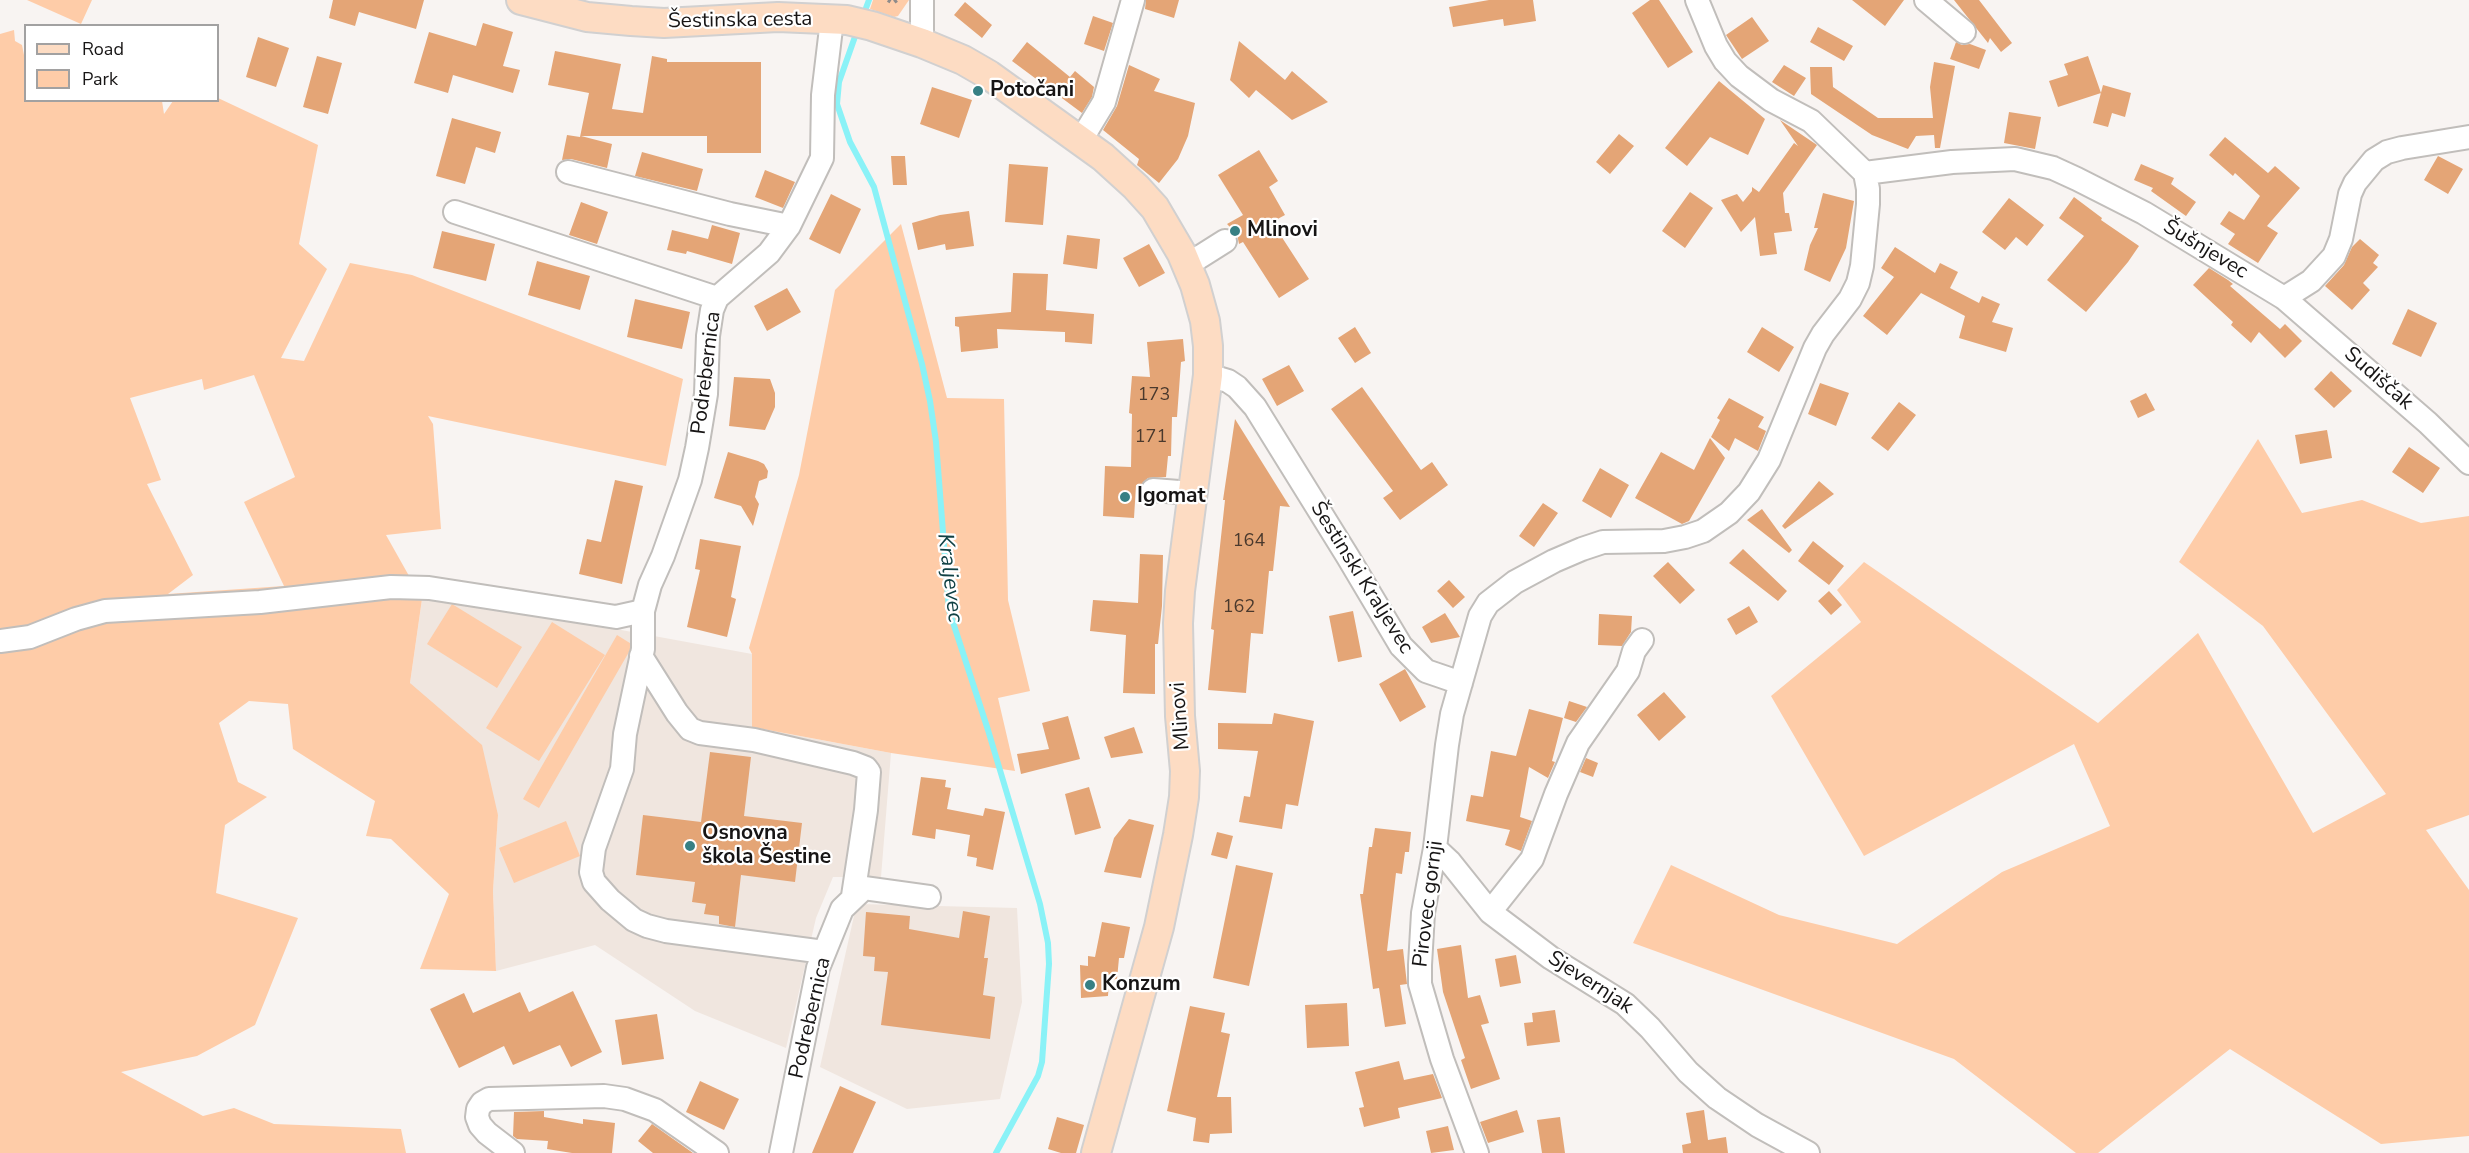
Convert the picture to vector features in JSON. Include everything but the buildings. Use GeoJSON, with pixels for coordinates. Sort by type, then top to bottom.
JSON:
{"type":"FeatureCollection","features":[{"type":"Feature","properties":{"kind":"main road","name":"Šestinska cesta"},"geometry":{"type":"LineString","coordinates":[[521,0],[587,17],[631,21],[664,23],[778,17],[853,22],[922,43]]}},
{"type":"Feature","properties":{"kind":"main road","name":"Mlinovi"},"geometry":{"type":"LineString","coordinates":[[922,43],[963,60],[989,75],[1081,140],[1136,187],[1155,208],[1187,265],[1205,321],[1208,375],[1178,623],[1180,716],[1185,771],[1178,835],[1159,927],[1096,1153]]}},
{"type":"Feature","properties":{"kind":"street"},"geometry":{"type":"LineString","coordinates":[[922,0],[922,43]]}},
{"type":"Feature","properties":{"kind":"street"},"geometry":{"type":"LineString","coordinates":[[1081,140],[1104,102],[1132,0]]}},
{"type":"Feature","properties":{"kind":"street"},"geometry":{"type":"LineString","coordinates":[[1461,683],[1480,616],[1488,603],[1515,582],[1554,561],[1603,542],[1664,541],[1703,531],[1728,513],[1749,492],[1769,460],[1815,348],[1823,333],[1850,299],[1858,283],[1862,266],[1868,204],[1865,173],[1811,121],[1771,100],[1739,76],[1716,46],[1697,0]]}},
{"type":"Feature","properties":{"kind":"street"},"geometry":{"type":"LineString","coordinates":[[1926,0],[1964,32]]}},
{"type":"Feature","properties":{"kind":"street","name":"Podrebernica"},"geometry":{"type":"LineString","coordinates":[[825,952],[666,931],[647,926],[622,911],[594,882],[591,872],[594,848],[622,769],[625,734],[642,656],[643,611],[650,585],[663,556],[690,480],[705,394],[708,336],[712,310],[717,298],[769,253],[789,226],[822,158],[823,94],[853,22]]}},
{"type":"Feature","properties":{"kind":"street"},"geometry":{"type":"LineString","coordinates":[[2284,298],[2311,281],[2334,256],[2341,239],[2350,194],[2355,183],[2374,160],[2386,152],[2402,148],[2469,137]]}},
{"type":"Feature","properties":{"kind":"street","name":"Šušnjevec"},"geometry":{"type":"LineString","coordinates":[[1865,173],[1992,159],[2015,159],[2047,166],[2144,213],[2284,298]]}},
{"type":"Feature","properties":{"kind":"street"},"geometry":{"type":"LineString","coordinates":[[568,172],[730,214],[789,226]]}},
{"type":"Feature","properties":{"kind":"street"},"geometry":{"type":"LineString","coordinates":[[455,212],[717,298]]}},
{"type":"Feature","properties":{"kind":"street"},"geometry":{"type":"LineString","coordinates":[[1187,265],[1225,241]]}},
{"type":"Feature","properties":{"kind":"street","name":"Sudiščak"},"geometry":{"type":"LineString","coordinates":[[2284,298],[2428,423],[2469,464]]}},
{"type":"Feature","properties":{"kind":"street","name":"Šestinski Kraljevec"},"geometry":{"type":"LineString","coordinates":[[1208,375],[1228,381],[1237,387],[1255,407],[1401,646],[1426,671],[1461,683]]}},
{"type":"Feature","properties":{"kind":"street"},"geometry":{"type":"LineString","coordinates":[[1153,490],[1192,493]]}},
{"type":"Feature","properties":{"kind":"street"},"geometry":{"type":"LineString","coordinates":[[0,641],[30,637],[76,619],[105,611],[260,602],[391,587],[429,588],[615,617],[643,611]]}},
{"type":"Feature","properties":{"kind":"street"},"geometry":{"type":"LineString","coordinates":[[1490,912],[1532,859],[1556,794],[1578,744],[1629,671],[1634,651],[1642,640]]}},
{"type":"Feature","properties":{"kind":"street"},"geometry":{"type":"LineString","coordinates":[[642,656],[677,713],[690,729],[699,733],[754,740],[796,749],[866,768],[869,772],[866,810],[853,896]]}},
{"type":"Feature","properties":{"kind":"street","name":"Pirovec gornji"},"geometry":{"type":"LineString","coordinates":[[1461,683],[1452,714],[1443,769],[1435,848],[1423,913],[1420,940],[1420,984],[1442,1059],[1477,1153]]}},
{"type":"Feature","properties":{"kind":"street","name":"Sjevernjak"},"geometry":{"type":"LineString","coordinates":[[1435,848],[1450,862],[1490,912],[1551,958],[1625,1004],[1650,1028],[1688,1072],[1717,1098],[1757,1125],[1808,1153]]}},
{"type":"Feature","properties":{"kind":"street"},"geometry":{"type":"LineString","coordinates":[[853,896],[864,888],[929,897]]}},
{"type":"Feature","properties":{"kind":"street","name":"Podrebernica"},"geometry":{"type":"LineString","coordinates":[[781,1153],[814,989],[825,952],[842,909],[853,896]]}},
{"type":"Feature","properties":{"kind":"street"},"geometry":{"type":"LineString","coordinates":[[513,1153],[480,1125],[477,1117],[478,1109],[489,1099],[604,1096],[625,1099],[655,1110],[717,1153]]}},
{"type":"Feature","properties":{"kind":"path"},"geometry":{"type":"LineString","coordinates":[[888,0],[893,3],[897,0]]}},
{"type":"Feature","properties":{"kind":"shaded area","name":"Osnovna škola Šestine"},"geometry":{"type":"Polygon","coordinates":[[[422,599],[458,600],[752,654],[752,727],[891,753],[881,877],[833,877],[816,918],[786,1048],[695,1011],[595,945],[496,971],[493,891],[498,815],[410,683],[422,599]]]}},
{"type":"Feature","properties":{"kind":"shaded area"},"geometry":{"type":"Polygon","coordinates":[[[859,904],[1017,908],[1022,1002],[1000,1099],[907,1109],[820,1067],[856,907],[859,904]]]}},
{"type":"Feature","properties":{"kind":"green space"},"geometry":{"type":"Polygon","coordinates":[[[27,0],[92,0],[81,24],[27,0]]]}},
{"type":"Feature","properties":{"kind":"green space"},"geometry":{"type":"Polygon","coordinates":[[[873,0],[909,0],[898,16],[894,17],[870,9],[873,0]]]}},
{"type":"Feature","properties":{"kind":"green space"},"geometry":{"type":"Polygon","coordinates":[[[14,30],[15,41],[22,45],[24,55],[24,102],[162,102],[164,114],[172,102],[219,102],[219,98],[318,145],[299,244],[327,269],[281,358],[304,361],[350,263],[412,275],[683,379],[666,466],[428,416],[433,424],[441,529],[386,535],[422,599],[410,683],[482,745],[498,815],[493,891],[496,971],[420,969],[449,894],[391,839],[366,836],[375,801],[293,749],[288,704],[249,701],[219,723],[238,782],[267,797],[225,825],[216,893],[298,918],[255,1025],[197,1056],[121,1072],[203,1116],[234,1108],[274,1124],[401,1129],[406,1153],[0,1153],[0,34],[14,30]],[[254,375],[204,390],[202,379],[130,398],[161,480],[147,484],[193,575],[168,594],[284,586],[244,502],[295,477],[254,375]]]}},
{"type":"Feature","properties":{"kind":"green space"},"geometry":{"type":"Polygon","coordinates":[[[901,224],[947,398],[1004,399],[1008,600],[1030,691],[998,698],[1015,771],[891,753],[752,727],[752,654],[749,648],[799,475],[835,290],[901,224]]]}},
{"type":"Feature","properties":{"kind":"green space"},"geometry":{"type":"Polygon","coordinates":[[[2258,439],[2302,513],[2362,500],[2421,523],[2469,516],[2469,815],[2426,830],[2469,890],[2469,1136],[2381,1144],[2230,1049],[2098,1153],[2076,1153],[1954,1059],[1633,943],[1671,865],[1779,915],[1897,944],[2002,872],[2110,826],[2074,744],[1864,856],[1771,696],[1861,622],[1837,590],[1864,562],[2098,723],[2198,633],[2313,833],[2386,794],[2263,626],[2179,562],[2258,439]]]}},
{"type":"Feature","properties":{"kind":"green space"},"geometry":{"type":"Polygon","coordinates":[[[452,604],[522,647],[497,688],[427,644],[452,604]]]}},
{"type":"Feature","properties":{"kind":"green space"},"geometry":{"type":"Polygon","coordinates":[[[552,622],[605,655],[539,761],[486,728],[552,622]]]}},
{"type":"Feature","properties":{"kind":"green space"},"geometry":{"type":"Polygon","coordinates":[[[617,635],[633,645],[539,808],[523,799],[617,635]]]}},
{"type":"Feature","properties":{"kind":"green space"},"geometry":{"type":"Polygon","coordinates":[[[566,821],[580,856],[514,883],[499,848],[566,821]]]}},
{"type":"Feature","properties":{"kind":"waterway","name":"Kraljevec"},"geometry":{"type":"LineString","coordinates":[[863,16],[869,0]]}},
{"type":"Feature","properties":{"kind":"waterway","name":"Kraljevec"},"geometry":{"type":"LineString","coordinates":[[857,31],[839,82],[837,104],[850,142],[874,187],[922,364],[936,442],[949,610],[1040,904],[1048,943],[1049,964],[1042,1062],[1038,1076],[996,1153]]}},
{"type":"Feature","properties":{"kind":"place","name":"Potočani"},"geometry":{"type":"Point","coordinates":[978,91]}},
{"type":"Feature","properties":{"kind":"place","name":"Mlinovi"},"geometry":{"type":"Point","coordinates":[1235,231]}},
{"type":"Feature","properties":{"kind":"place","name":"Igomat"},"geometry":{"type":"Point","coordinates":[1125,497]}},
{"type":"Feature","properties":{"kind":"place","name":"Osnovna škola Šestine"},"geometry":{"type":"Point","coordinates":[690,846]}},
{"type":"Feature","properties":{"kind":"place","name":"Konzum"},"geometry":{"type":"Point","coordinates":[1090,985]}}]}
